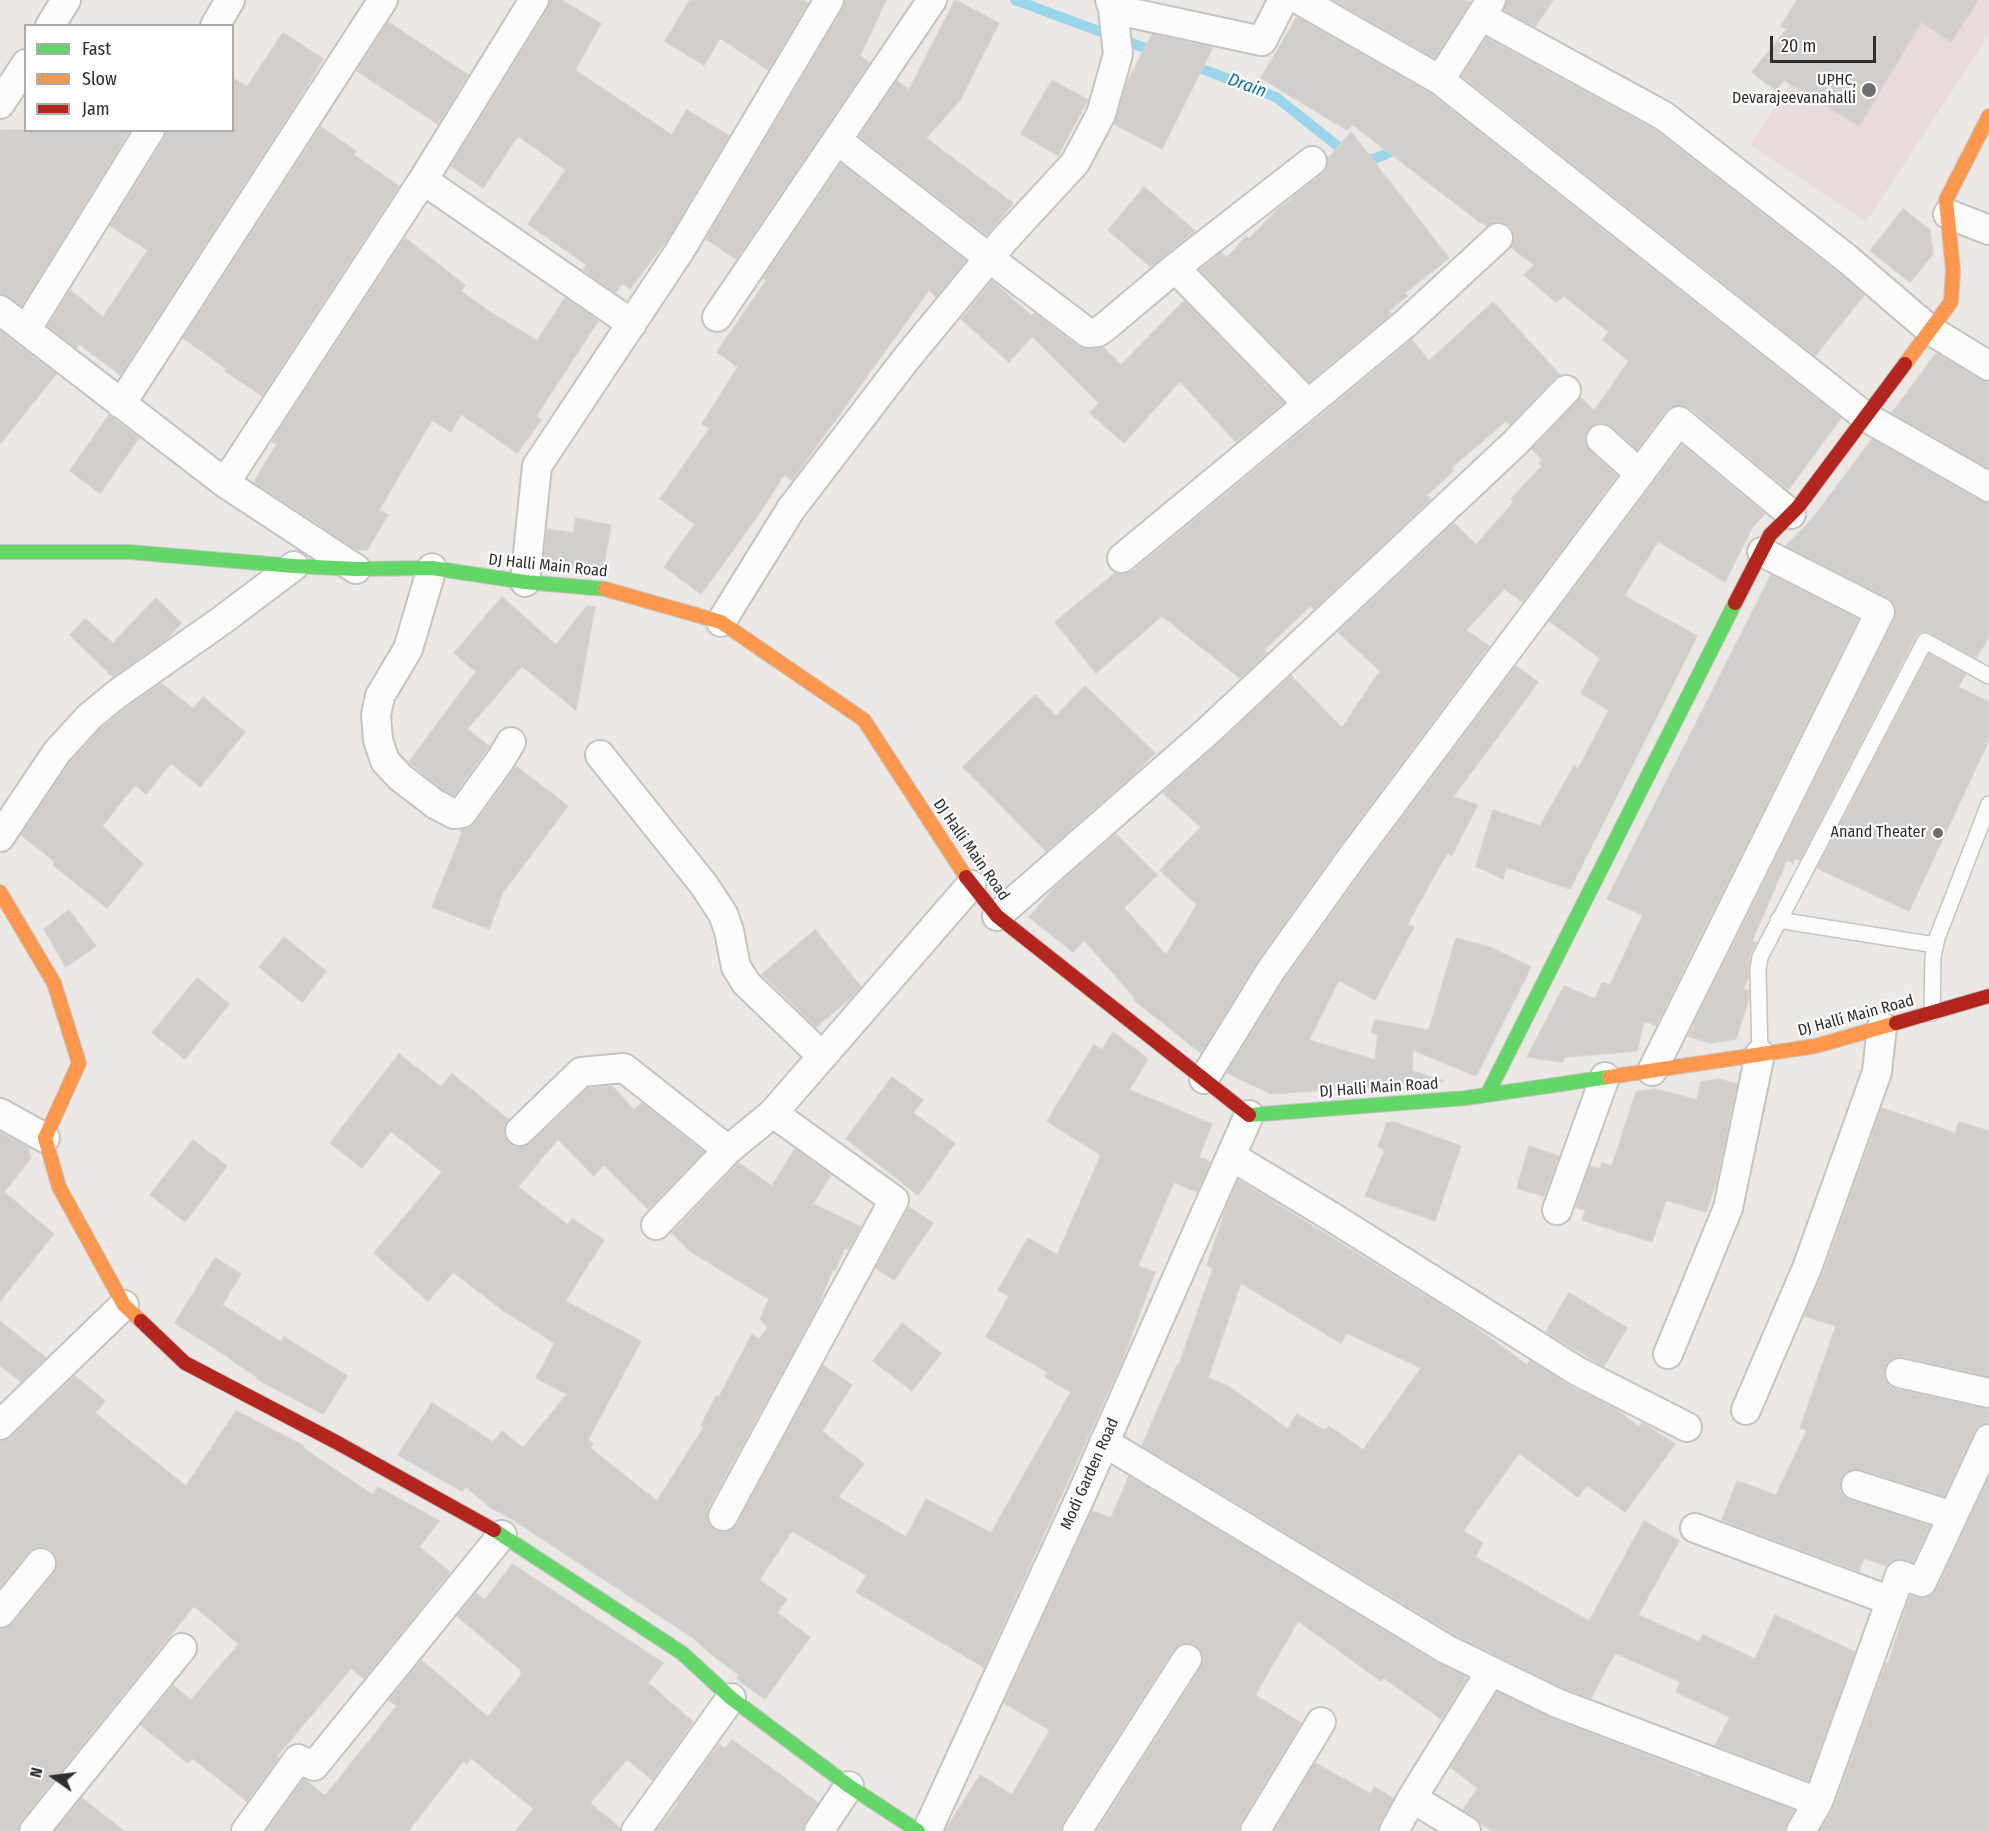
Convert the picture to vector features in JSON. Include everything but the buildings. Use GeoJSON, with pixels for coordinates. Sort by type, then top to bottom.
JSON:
{"type":"FeatureCollection","features":[{"type":"Feature","properties":{"kind":"street"},"geometry":{"type":"LineString","coordinates":[[51,24],[66,0]]}},
{"type":"Feature","properties":{"kind":"street"},"geometry":{"type":"LineString","coordinates":[[216,24],[230,0]]}},
{"type":"Feature","properties":{"kind":"street"},"geometry":{"type":"LineString","coordinates":[[122,404],[383,0]]}},
{"type":"Feature","properties":{"kind":"street"},"geometry":{"type":"LineString","coordinates":[[225,483],[423,180],[534,0]]}},
{"type":"Feature","properties":{"kind":"street"},"geometry":{"type":"LineString","coordinates":[[525,582],[537,466],[679,252],[828,0]]}},
{"type":"Feature","properties":{"kind":"street"},"geometry":{"type":"LineString","coordinates":[[717,317],[932,0]]}},
{"type":"Feature","properties":{"kind":"street"},"geometry":{"type":"LineString","coordinates":[[721,622],[791,509],[906,359],[989,258],[1075,163],[1101,114],[1117,51],[1112,9],[1262,41],[1283,0]]}},
{"type":"Feature","properties":{"kind":"street"},"geometry":{"type":"LineString","coordinates":[[1300,0],[1440,80],[1866,417],[1989,487]]}},
{"type":"Feature","properties":{"kind":"street"},"geometry":{"type":"LineString","coordinates":[[1440,80],[1486,8],[1664,116],[1845,257],[1930,330],[1989,366]]}},
{"type":"Feature","properties":{"kind":"street"},"geometry":{"type":"LineString","coordinates":[[0,104],[24,67]]}},
{"type":"Feature","properties":{"kind":"street"},"geometry":{"type":"LineString","coordinates":[[1487,1095],[1770,535],[1791,514],[1952,302],[1953,270],[1947,200],[1989,116]]}},
{"type":"Feature","properties":{"kind":"street"},"geometry":{"type":"LineString","coordinates":[[26,330],[149,132]]}},
{"type":"Feature","properties":{"kind":"street"},"geometry":{"type":"LineString","coordinates":[[837,140],[1088,333],[1098,332],[1105,327],[1175,268],[1312,161]]}},
{"type":"Feature","properties":{"kind":"street"},"geometry":{"type":"LineString","coordinates":[[423,180],[632,324]]}},
{"type":"Feature","properties":{"kind":"street"},"geometry":{"type":"LineString","coordinates":[[1948,214],[1989,230]]}},
{"type":"Feature","properties":{"kind":"street"},"geometry":{"type":"LineString","coordinates":[[1122,558],[1406,323],[1498,238]]}},
{"type":"Feature","properties":{"kind":"street"},"geometry":{"type":"LineString","coordinates":[[1175,268],[1308,404]]}},
{"type":"Feature","properties":{"kind":"street"},"geometry":{"type":"LineString","coordinates":[[0,310],[225,483],[356,569]]}},
{"type":"Feature","properties":{"kind":"street"},"geometry":{"type":"LineString","coordinates":[[997,916],[1207,732],[1514,444],[1566,390]]}},
{"type":"Feature","properties":{"kind":"street"},"geometry":{"type":"LineString","coordinates":[[1203,1079],[1271,970],[1352,857],[1679,421],[1791,514]]}},
{"type":"Feature","properties":{"kind":"street"},"geometry":{"type":"LineString","coordinates":[[1601,439],[1640,474]]}},
{"type":"Feature","properties":{"kind":"street","name":"DJ Halli Main Road"},"geometry":{"type":"LineString","coordinates":[[0,552],[129,552],[294,566],[356,569],[432,568],[525,582],[609,589],[721,622],[864,720],[972,885],[997,916],[1249,1115],[1487,1095],[1816,1046],[1989,996]]}},
{"type":"Feature","properties":{"kind":"street"},"geometry":{"type":"LineString","coordinates":[[1652,1071],[1880,612],[1762,552]]}},
{"type":"Feature","properties":{"kind":"street"},"geometry":{"type":"LineString","coordinates":[[0,837],[57,752],[89,717],[117,694],[294,566]]}},
{"type":"Feature","properties":{"kind":"street"},"geometry":{"type":"LineString","coordinates":[[432,568],[408,649],[380,696],[376,716],[378,740],[385,761],[400,777],[435,804],[454,814],[462,813],[512,742]]}},
{"type":"Feature","properties":{"kind":"street"},"geometry":{"type":"LineString","coordinates":[[600,755],[704,885],[723,914],[736,967],[746,983],[822,1056]]}},
{"type":"Feature","properties":{"kind":"street"},"geometry":{"type":"LineString","coordinates":[[656,1225],[728,1150],[772,1113],[972,885]]}},
{"type":"Feature","properties":{"kind":"street"},"geometry":{"type":"LineString","coordinates":[[0,892],[54,983],[79,1063],[45,1138],[58,1187],[124,1305],[185,1363],[336,1442],[502,1535],[682,1653],[731,1698],[849,1786],[918,1831]]}},
{"type":"Feature","properties":{"kind":"street"},"geometry":{"type":"LineString","coordinates":[[1746,1410],[1807,1268],[1873,1083],[1882,1027]]}},
{"type":"Feature","properties":{"kind":"street"},"geometry":{"type":"LineString","coordinates":[[1668,1354],[1728,1208],[1760,1054]]}},
{"type":"Feature","properties":{"kind":"street"},"geometry":{"type":"LineString","coordinates":[[520,1131],[581,1072],[624,1068],[728,1150]]}},
{"type":"Feature","properties":{"kind":"street"},"geometry":{"type":"LineString","coordinates":[[1557,1210],[1605,1077]]}},
{"type":"Feature","properties":{"kind":"street"},"geometry":{"type":"LineString","coordinates":[[0,1113],[45,1138]]}},
{"type":"Feature","properties":{"kind":"street"},"geometry":{"type":"LineString","coordinates":[[723,1516],[894,1200],[772,1113]]}},
{"type":"Feature","properties":{"kind":"street","name":"Modi Garden Road"},"geometry":{"type":"LineString","coordinates":[[927,1831],[1104,1442],[1249,1115]]}},
{"type":"Feature","properties":{"kind":"street"},"geometry":{"type":"LineString","coordinates":[[1231,1156],[1577,1371],[1687,1427]]}},
{"type":"Feature","properties":{"kind":"street"},"geometry":{"type":"LineString","coordinates":[[0,1425],[124,1305]]}},
{"type":"Feature","properties":{"kind":"street"},"geometry":{"type":"LineString","coordinates":[[1900,1373],[1989,1394]]}},
{"type":"Feature","properties":{"kind":"street"},"geometry":{"type":"LineString","coordinates":[[1801,1831],[1818,1802],[1900,1575],[1922,1582],[1989,1439]]}},
{"type":"Feature","properties":{"kind":"street"},"geometry":{"type":"LineString","coordinates":[[1104,1442],[1446,1649],[1557,1703],[1818,1802]]}},
{"type":"Feature","properties":{"kind":"street"},"geometry":{"type":"LineString","coordinates":[[1856,1485],[1953,1516]]}},
{"type":"Feature","properties":{"kind":"street"},"geometry":{"type":"LineString","coordinates":[[1695,1528],[1891,1601]]}},
{"type":"Feature","properties":{"kind":"street"},"geometry":{"type":"LineString","coordinates":[[246,1831],[298,1759],[314,1766],[502,1535]]}},
{"type":"Feature","properties":{"kind":"street"},"geometry":{"type":"LineString","coordinates":[[0,1613],[41,1563]]}},
{"type":"Feature","properties":{"kind":"street"},"geometry":{"type":"LineString","coordinates":[[34,1831],[182,1648]]}},
{"type":"Feature","properties":{"kind":"street"},"geometry":{"type":"LineString","coordinates":[[1077,1831],[1187,1659]]}},
{"type":"Feature","properties":{"kind":"street"},"geometry":{"type":"LineString","coordinates":[[1394,1831],[1491,1671]]}},
{"type":"Feature","properties":{"kind":"street"},"geometry":{"type":"LineString","coordinates":[[636,1831],[731,1698]]}},
{"type":"Feature","properties":{"kind":"street"},"geometry":{"type":"LineString","coordinates":[[1255,1831],[1321,1722]]}},
{"type":"Feature","properties":{"kind":"street"},"geometry":{"type":"LineString","coordinates":[[819,1831],[849,1786]]}},
{"type":"Feature","properties":{"kind":"street"},"geometry":{"type":"LineString","coordinates":[[1412,1798],[1466,1831]]}},
{"type":"Feature","properties":{"kind":"lane"},"geometry":{"type":"LineString","coordinates":[[1760,1054],[1758,970],[1763,950],[1925,641],[1989,676]]}},
{"type":"Feature","properties":{"kind":"lane"},"geometry":{"type":"LineString","coordinates":[[1932,1012],[1935,945],[1989,804]]}},
{"type":"Feature","properties":{"kind":"lane"},"geometry":{"type":"LineString","coordinates":[[1778,920],[1935,945]]}},
{"type":"Feature","properties":{"kind":"shaded area","name":"UPHC, Devarajeevanahalli"},"geometry":{"type":"Polygon","coordinates":[[[1845,0],[1989,0],[1989,35],[1866,222],[1750,145],[1845,0]]]}},
{"type":"Feature","properties":{"kind":"waterway","name":"Drain"},"geometry":{"type":"LineString","coordinates":[[1015,0],[1158,53]]}},
{"type":"Feature","properties":{"kind":"waterway","name":"Drain"},"geometry":{"type":"LineString","coordinates":[[1189,64],[1276,97],[1340,148],[1371,160],[1401,148]]}},
{"type":"Feature","properties":{"kind":"traffic: fast"},"geometry":{"type":"LineString","coordinates":[[0,552],[129,552],[294,566],[356,569],[432,568],[525,582],[605,589]]}},
{"type":"Feature","properties":{"kind":"traffic: fast"},"geometry":{"type":"LineString","coordinates":[[1487,1095],[1735,603]]}},
{"type":"Feature","properties":{"kind":"traffic: fast"},"geometry":{"type":"LineString","coordinates":[[1249,1115],[1466,1098],[1609,1077]]}},
{"type":"Feature","properties":{"kind":"traffic: fast"},"geometry":{"type":"LineString","coordinates":[[494,1530],[682,1653],[731,1698],[849,1786],[918,1831]]}},
{"type":"Feature","properties":{"kind":"traffic: slow"},"geometry":{"type":"LineString","coordinates":[[1905,364],[1951,302],[1953,270],[1946,200],[1989,116]]}},
{"type":"Feature","properties":{"kind":"traffic: slow"},"geometry":{"type":"LineString","coordinates":[[605,589],[721,622],[864,720],[966,877]]}},
{"type":"Feature","properties":{"kind":"traffic: slow"},"geometry":{"type":"LineString","coordinates":[[0,892],[54,983],[79,1063],[45,1138],[59,1187],[124,1305],[141,1321]]}},
{"type":"Feature","properties":{"kind":"traffic: slow"},"geometry":{"type":"LineString","coordinates":[[1609,1077],[1816,1046],[1896,1023]]}},
{"type":"Feature","properties":{"kind":"traffic: jam"},"geometry":{"type":"LineString","coordinates":[[1735,603],[1770,535],[1798,507],[1905,364]]}},
{"type":"Feature","properties":{"kind":"traffic: jam"},"geometry":{"type":"LineString","coordinates":[[966,877],[997,916],[1249,1115]]}},
{"type":"Feature","properties":{"kind":"traffic: jam"},"geometry":{"type":"LineString","coordinates":[[1896,1023],[1989,996]]}},
{"type":"Feature","properties":{"kind":"traffic: jam"},"geometry":{"type":"LineString","coordinates":[[141,1321],[185,1363],[336,1442],[494,1530]]}},
{"type":"Feature","properties":{"kind":"place","name":"UPHC, Devarajeevanahalli"},"geometry":{"type":"Point","coordinates":[1869,90]}},
{"type":"Feature","properties":{"kind":"place","name":"Anand Theater"},"geometry":{"type":"Point","coordinates":[1938,833]}}]}
